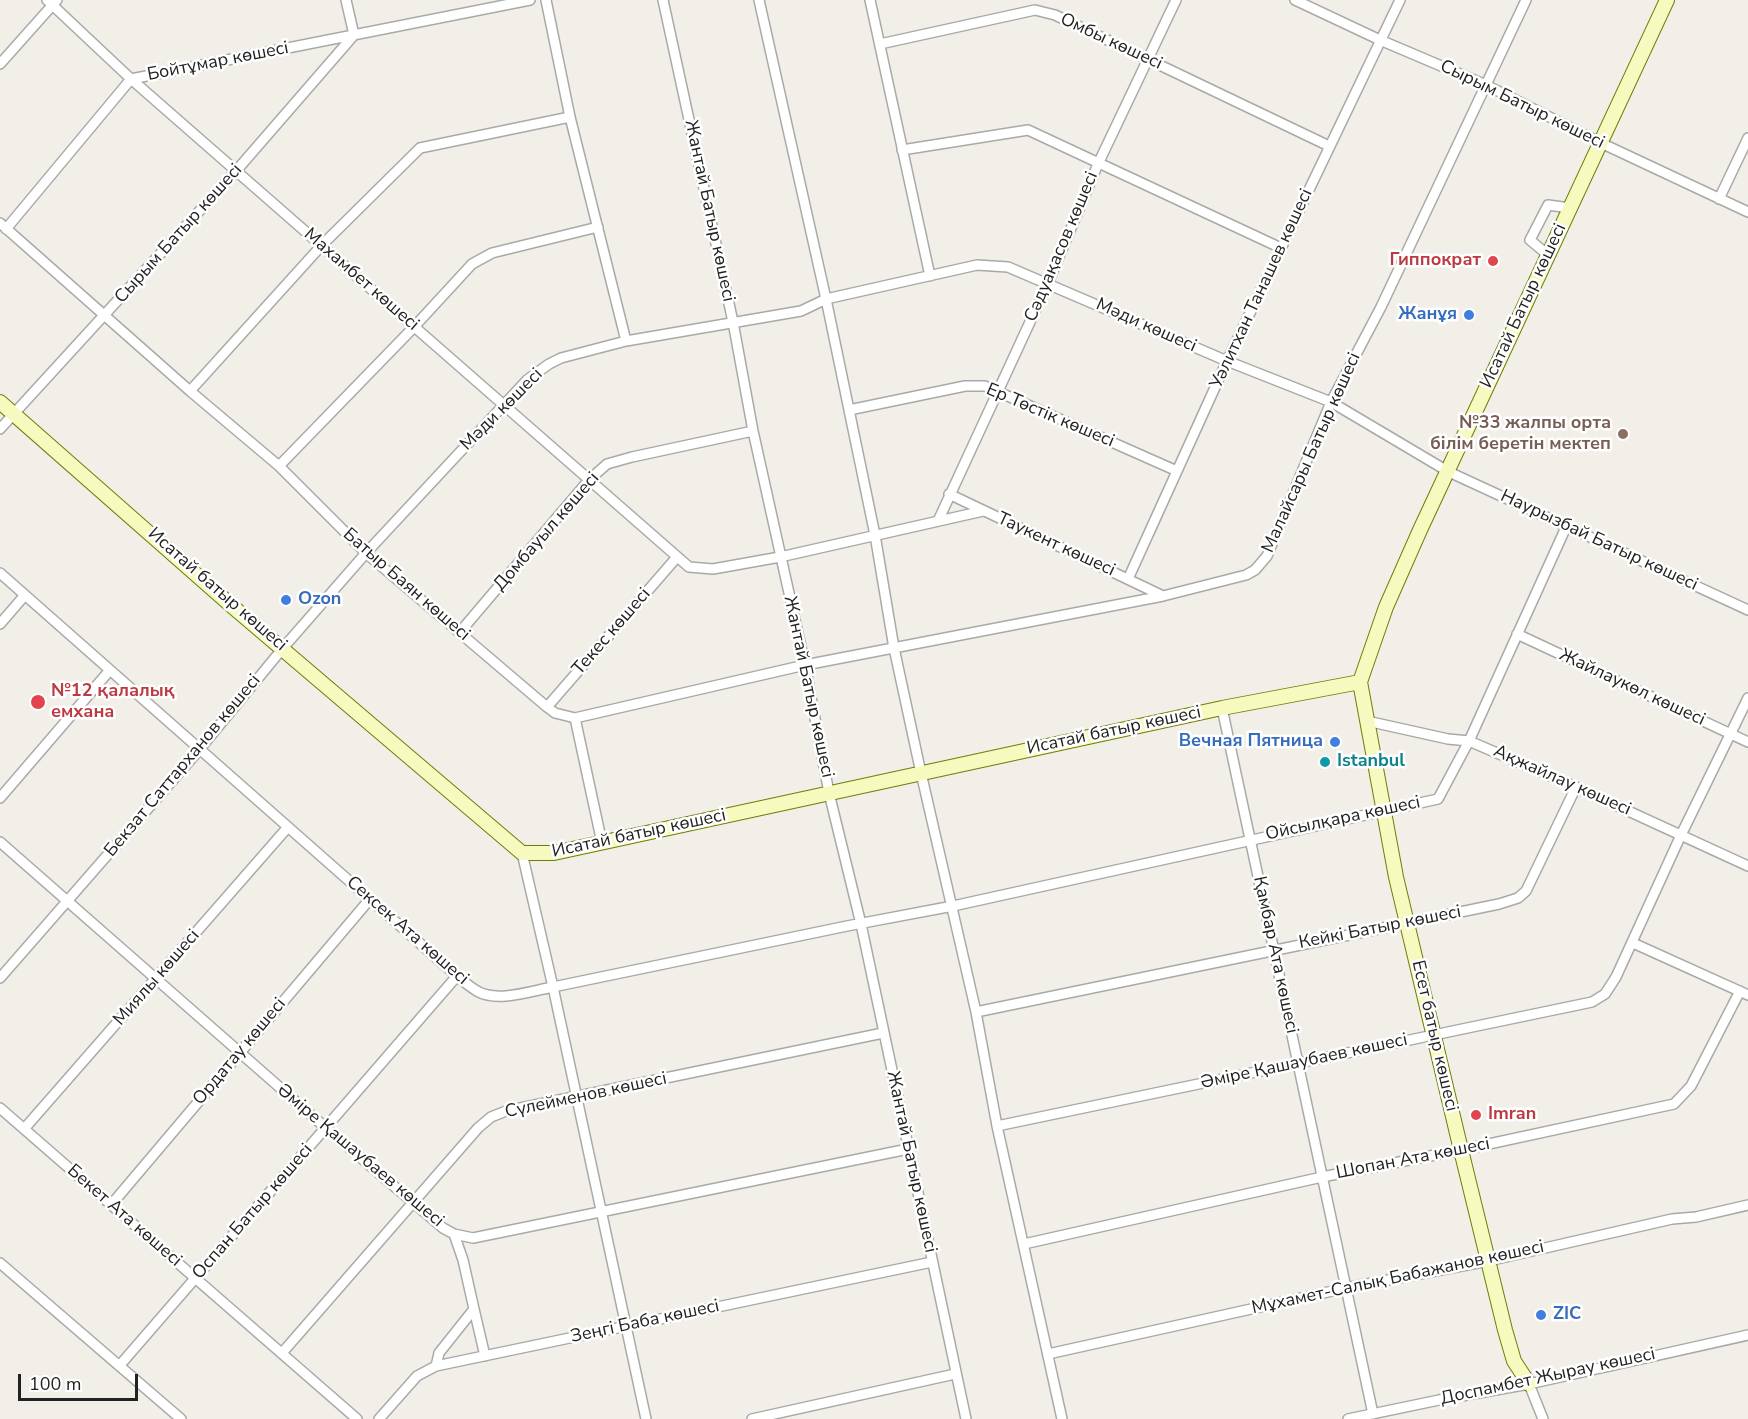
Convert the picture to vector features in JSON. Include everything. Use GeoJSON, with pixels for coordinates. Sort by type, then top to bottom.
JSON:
{"type":"FeatureCollection","features":[{"type":"Feature","properties":{"kind":"street"},"geometry":{"type":"LineString","coordinates":[[346,0],[354,35]]}},
{"type":"Feature","properties":{"kind":"street","name":"Бойтұмар көшесі"},"geometry":{"type":"LineString","coordinates":[[3,226],[131,79],[530,0]]}},
{"type":"Feature","properties":{"kind":"street"},"geometry":{"type":"LineString","coordinates":[[546,0],[570,117],[626,340]]}},
{"type":"Feature","properties":{"kind":"street","name":"Жантай Батыр көшесі"},"geometry":{"type":"LineString","coordinates":[[663,0],[733,322],[753,431],[804,665],[829,793],[861,924],[966,1419]]}},
{"type":"Feature","properties":{"kind":"street"},"geometry":{"type":"LineString","coordinates":[[759,0],[826,299],[875,535],[894,648],[936,842],[953,906],[997,1126],[1062,1419]]}},
{"type":"Feature","properties":{"kind":"street"},"geometry":{"type":"LineString","coordinates":[[870,0],[930,276]]}},
{"type":"Feature","properties":{"kind":"street","name":"Сәдуақасов көшесі"},"geometry":{"type":"LineString","coordinates":[[938,521],[1048,283],[1098,164],[1176,0]]}},
{"type":"Feature","properties":{"kind":"street","name":"Сырым Батыр көшесі"},"geometry":{"type":"LineString","coordinates":[[1295,0],[1380,40],[1486,85],[1600,143],[1748,213]]}},
{"type":"Feature","properties":{"kind":"street","name":"Уәлитхан Танашев көшесі"},"geometry":{"type":"LineString","coordinates":[[1128,579],[1227,361],[1400,0]]}},
{"type":"Feature","properties":{"kind":"street","name":"Малайсары Батыр көшесі"},"geometry":{"type":"LineString","coordinates":[[894,648],[1163,596],[1246,575],[1255,570],[1267,556],[1331,402],[1381,307],[1526,0]]}},
{"type":"Feature","properties":{"kind":"street","name":"Исатай Батыр көшесі"},"geometry":{"type":"LineString","coordinates":[[1360,682],[1386,608],[1667,0]]}},
{"type":"Feature","properties":{"kind":"street"},"geometry":{"type":"LineString","coordinates":[[0,64],[52,2]]}},
{"type":"Feature","properties":{"kind":"street","name":"Махамбет көшесі"},"geometry":{"type":"LineString","coordinates":[[52,2],[131,79],[689,567],[713,569],[780,557],[983,510]]}},
{"type":"Feature","properties":{"kind":"street","name":"Омбы көшесі"},"geometry":{"type":"LineString","coordinates":[[880,44],[1035,10],[1055,15],[1329,146]]}},
{"type":"Feature","properties":{"kind":"street","name":"Сырым Батыр көшесі"},"geometry":{"type":"LineString","coordinates":[[0,429],[236,171],[354,35]]}},
{"type":"Feature","properties":{"kind":"street"},"geometry":{"type":"LineString","coordinates":[[190,391],[322,245],[420,148],[570,117]]}},
{"type":"Feature","properties":{"kind":"street"},"geometry":{"type":"LineString","coordinates":[[902,150],[1028,130],[1281,248]]}},
{"type":"Feature","properties":{"kind":"street"},"geometry":{"type":"LineString","coordinates":[[1719,199],[1748,138]]}},
{"type":"Feature","properties":{"kind":"street"},"geometry":{"type":"LineString","coordinates":[[1548,255],[1530,240],[1548,205],[1570,208]]}},
{"type":"Feature","properties":{"kind":"street","name":"Батыр Баян көшесі"},"geometry":{"type":"LineString","coordinates":[[3,226],[190,391],[279,466],[366,553],[547,707],[555,713],[575,718]]}},
{"type":"Feature","properties":{"kind":"street"},"geometry":{"type":"LineString","coordinates":[[279,466],[472,264],[492,253],[598,227]]}},
{"type":"Feature","properties":{"kind":"street","name":"Мәди көшесі"},"geometry":{"type":"LineString","coordinates":[[366,553],[527,380],[561,358],[626,340],[801,311],[826,299],[977,265],[1008,267],[1227,361],[1331,402],[1449,472]]}},
{"type":"Feature","properties":{"kind":"street","name":"Ер Төстік көшесі"},"geometry":{"type":"LineString","coordinates":[[849,410],[965,386],[985,386],[1177,471]]}},
{"type":"Feature","properties":{"kind":"street","name":"Исатай батыр көшесі"},"geometry":{"type":"LineString","coordinates":[[0,402],[224,599],[522,853],[554,853],[1222,708],[1360,682]]}},
{"type":"Feature","properties":{"kind":"street","name":"Домбауыл көшесі"},"geometry":{"type":"LineString","coordinates":[[460,632],[589,480],[608,464],[753,431]]}},
{"type":"Feature","properties":{"kind":"street","name":"Наурызбай Батыр көшесі"},"geometry":{"type":"LineString","coordinates":[[1449,472],[1748,610]]}},
{"type":"Feature","properties":{"kind":"street","name":"Таукент көшесі"},"geometry":{"type":"LineString","coordinates":[[949,494],[1163,596]]}},
{"type":"Feature","properties":{"kind":"street","name":"Ойсылқара көшесі"},"geometry":{"type":"LineString","coordinates":[[953,906],[1438,799],[1469,741],[1567,525]]}},
{"type":"Feature","properties":{"kind":"street","name":"Бекзат Саттарханов көшесі"},"geometry":{"type":"LineString","coordinates":[[0,978],[199,750],[283,648],[366,553]]}},
{"type":"Feature","properties":{"kind":"street","name":"Текес көшесі"},"geometry":{"type":"LineString","coordinates":[[547,707],[677,557]]}},
{"type":"Feature","properties":{"kind":"street","name":"Сексек Ата көшесі"},"geometry":{"type":"LineString","coordinates":[[0,573],[457,976],[478,992],[489,996],[553,987],[953,906]]}},
{"type":"Feature","properties":{"kind":"street"},"geometry":{"type":"LineString","coordinates":[[0,624],[25,596]]}},
{"type":"Feature","properties":{"kind":"street","name":"Жайлаукөл көшесі"},"geometry":{"type":"LineString","coordinates":[[1517,634],[1748,742]]}},
{"type":"Feature","properties":{"kind":"street"},"geometry":{"type":"LineString","coordinates":[[602,843],[575,718],[804,665],[894,648]]}},
{"type":"Feature","properties":{"kind":"street"},"geometry":{"type":"LineString","coordinates":[[0,798],[110,670]]}},
{"type":"Feature","properties":{"kind":"street","name":"Есет батыр көшесі"},"geometry":{"type":"LineString","coordinates":[[1360,682],[1396,877],[1461,1150],[1514,1361],[1529,1384]]}},
{"type":"Feature","properties":{"kind":"street","name":"Әміре Қашаубаев көшесі"},"geometry":{"type":"LineString","coordinates":[[997,1126],[1592,1002],[1605,994],[1616,977],[1681,835],[1748,698]]}},
{"type":"Feature","properties":{"kind":"street","name":"Қамбар Ата көшесі"},"geometry":{"type":"LineString","coordinates":[[1222,708],[1373,1413]]}},
{"type":"Feature","properties":{"kind":"street","name":"Ақжайлау көшесі"},"geometry":{"type":"LineString","coordinates":[[1367,721],[1448,739],[1469,741],[1748,866]]}},
{"type":"Feature","properties":{"kind":"street","name":"Кейкі Батыр көшесі"},"geometry":{"type":"LineString","coordinates":[[976,1012],[1499,904],[1518,898],[1526,891],[1576,787]]}},
{"type":"Feature","properties":{"kind":"street","name":"Миялы көшесі"},"geometry":{"type":"LineString","coordinates":[[24,1129],[288,827]]}},
{"type":"Feature","properties":{"kind":"street","name":"Әміре Қашаубаев көшесі"},"geometry":{"type":"LineString","coordinates":[[0,842],[326,1128],[443,1228],[454,1234],[473,1238],[908,1149]]}},
{"type":"Feature","properties":{"kind":"street"},"geometry":{"type":"LineString","coordinates":[[522,853],[646,1419]]}},
{"type":"Feature","properties":{"kind":"street","name":"Ордатау көшесі"},"geometry":{"type":"LineString","coordinates":[[111,1205],[370,899]]}},
{"type":"Feature","properties":{"kind":"street"},"geometry":{"type":"LineString","coordinates":[[1633,943],[1744,993]]}},
{"type":"Feature","properties":{"kind":"street","name":"Оспан Батыр көшесі"},"geometry":{"type":"LineString","coordinates":[[120,1365],[457,976]]}},
{"type":"Feature","properties":{"kind":"street","name":"Шопан Ата көшесі"},"geometry":{"type":"LineString","coordinates":[[1024,1244],[1323,1177],[1674,1104],[1691,1086],[1744,993]]}},
{"type":"Feature","properties":{"kind":"street","name":"Сүлейменов көшесі"},"geometry":{"type":"LineString","coordinates":[[282,1353],[478,1128],[491,1117],[506,1111],[884,1033]]}},
{"type":"Feature","properties":{"kind":"street","name":"Бекет Ата көшесі"},"geometry":{"type":"LineString","coordinates":[[0,1108],[357,1419]]}},
{"type":"Feature","properties":{"kind":"street","name":"Мұхамет-Салық Бабажанов көшесі"},"geometry":{"type":"LineString","coordinates":[[1048,1353],[1346,1288],[1488,1261],[1672,1219],[1696,1217],[1748,1205]]}},
{"type":"Feature","properties":{"kind":"street"},"geometry":{"type":"LineString","coordinates":[[454,1234],[463,1260],[485,1356]]}},
{"type":"Feature","properties":{"kind":"street","name":"Зеңгі Баба көшесі"},"geometry":{"type":"LineString","coordinates":[[379,1419],[417,1376],[436,1366],[932,1262]]}},
{"type":"Feature","properties":{"kind":"street"},"geometry":{"type":"LineString","coordinates":[[0,1263],[181,1419]]}},
{"type":"Feature","properties":{"kind":"street"},"geometry":{"type":"LineString","coordinates":[[436,1366],[439,1353],[474,1309]]}},
{"type":"Feature","properties":{"kind":"street","name":"Доспамбет Жырау көшесі"},"geometry":{"type":"LineString","coordinates":[[1348,1419],[1529,1384],[1748,1335]]}},
{"type":"Feature","properties":{"kind":"street"},"geometry":{"type":"LineString","coordinates":[[752,1419],[955,1374]]}},
{"type":"Feature","properties":{"kind":"street"},"geometry":{"type":"LineString","coordinates":[[1529,1384],[1543,1419]]}},
{"type":"Feature","properties":{"kind":"place","name":"Гиппократ"},"geometry":{"type":"Point","coordinates":[1493,261]}},
{"type":"Feature","properties":{"kind":"place","name":"Жанұя"},"geometry":{"type":"Point","coordinates":[1469,315]}},
{"type":"Feature","properties":{"kind":"place","name":"№33 жалпы орта білім беретін мектеп"},"geometry":{"type":"Point","coordinates":[1623,434]}},
{"type":"Feature","properties":{"kind":"place","name":"Ozon"},"geometry":{"type":"Point","coordinates":[286,600]}},
{"type":"Feature","properties":{"kind":"place","name":"№12 қалалық емхана"},"geometry":{"type":"Point","coordinates":[38,702]}},
{"type":"Feature","properties":{"kind":"place","name":"Вечная Пятница"},"geometry":{"type":"Point","coordinates":[1335,742]}},
{"type":"Feature","properties":{"kind":"place","name":"Istanbul"},"geometry":{"type":"Point","coordinates":[1325,762]}},
{"type":"Feature","properties":{"kind":"place","name":"Imran"},"geometry":{"type":"Point","coordinates":[1476,1115]}},
{"type":"Feature","properties":{"kind":"place","name":"ZIC"},"geometry":{"type":"Point","coordinates":[1541,1315]}}]}
